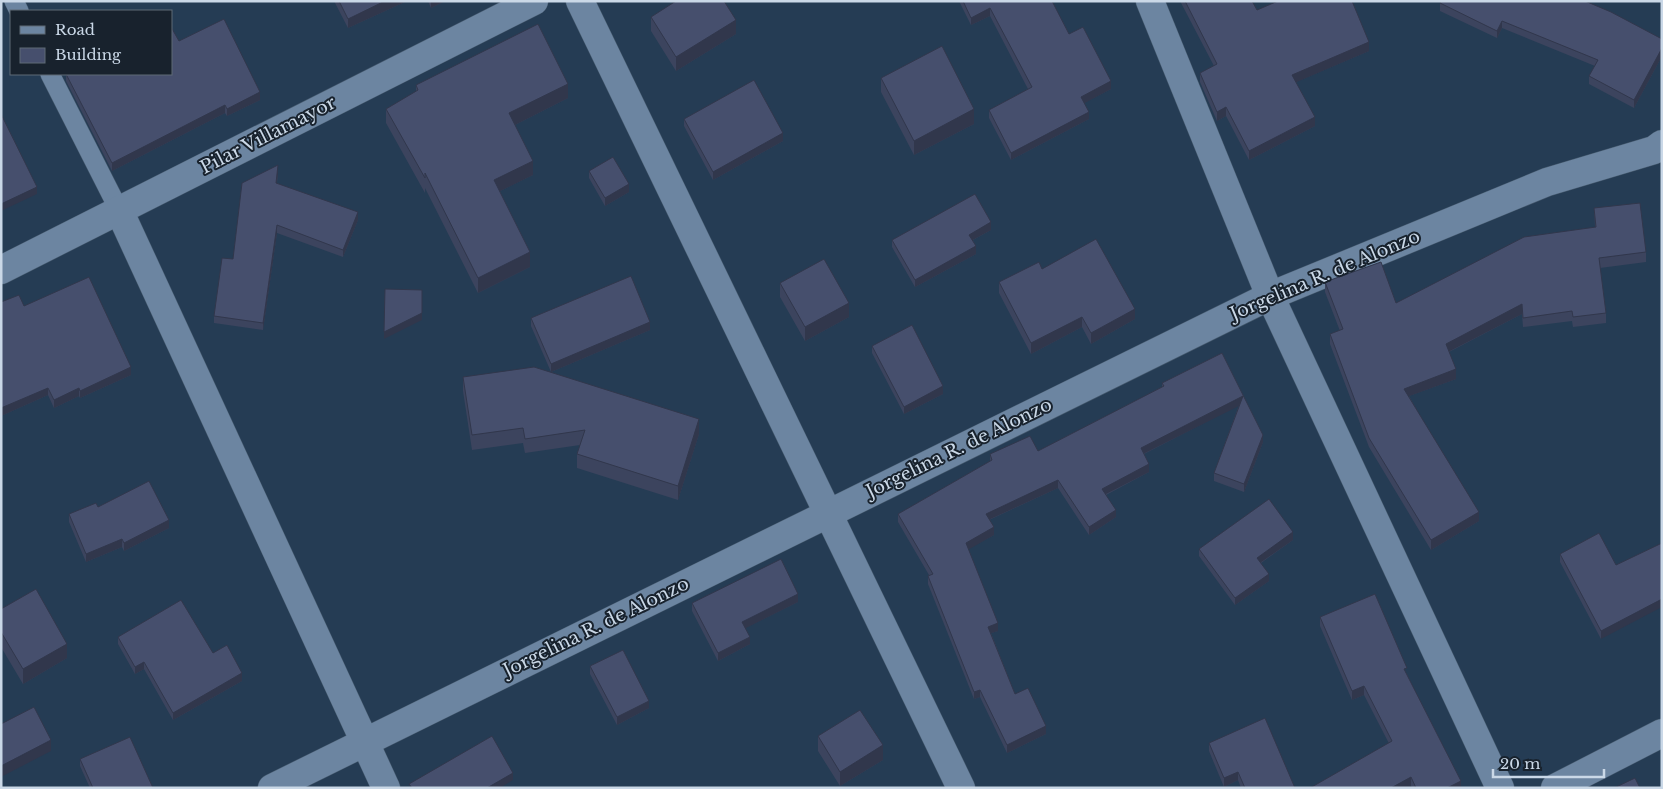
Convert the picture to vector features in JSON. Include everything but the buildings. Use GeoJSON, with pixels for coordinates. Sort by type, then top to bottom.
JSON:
{"type":"FeatureCollection","features":[{"type":"Feature","properties":{"kind":"street","name":"Pilar Villamayor"},"geometry":{"type":"LineString","coordinates":[[1,270],[534,1]]}},
{"type":"Feature","properties":{"kind":"street"},"geometry":{"type":"LineString","coordinates":[[580,1],[961,788]]}},
{"type":"Feature","properties":{"kind":"street"},"geometry":{"type":"LineString","coordinates":[[1150,1],[1270,296],[1500,788]]}},
{"type":"Feature","properties":{"kind":"street","name":"Jorgelina R. de Alonzo"},"geometry":{"type":"LineString","coordinates":[[272,788],[1270,296],[1547,182],[1654,150],[1662,144]]}},
{"type":"Feature","properties":{"kind":"street"},"geometry":{"type":"LineString","coordinates":[[119,210],[363,742],[386,788]]}},
{"type":"Feature","properties":{"kind":"street"},"geometry":{"type":"LineString","coordinates":[[1555,788],[1662,733]]}},
{"type":"Feature","properties":{"kind":"lane"},"geometry":{"type":"LineString","coordinates":[[51,75],[119,210]]}}]}
